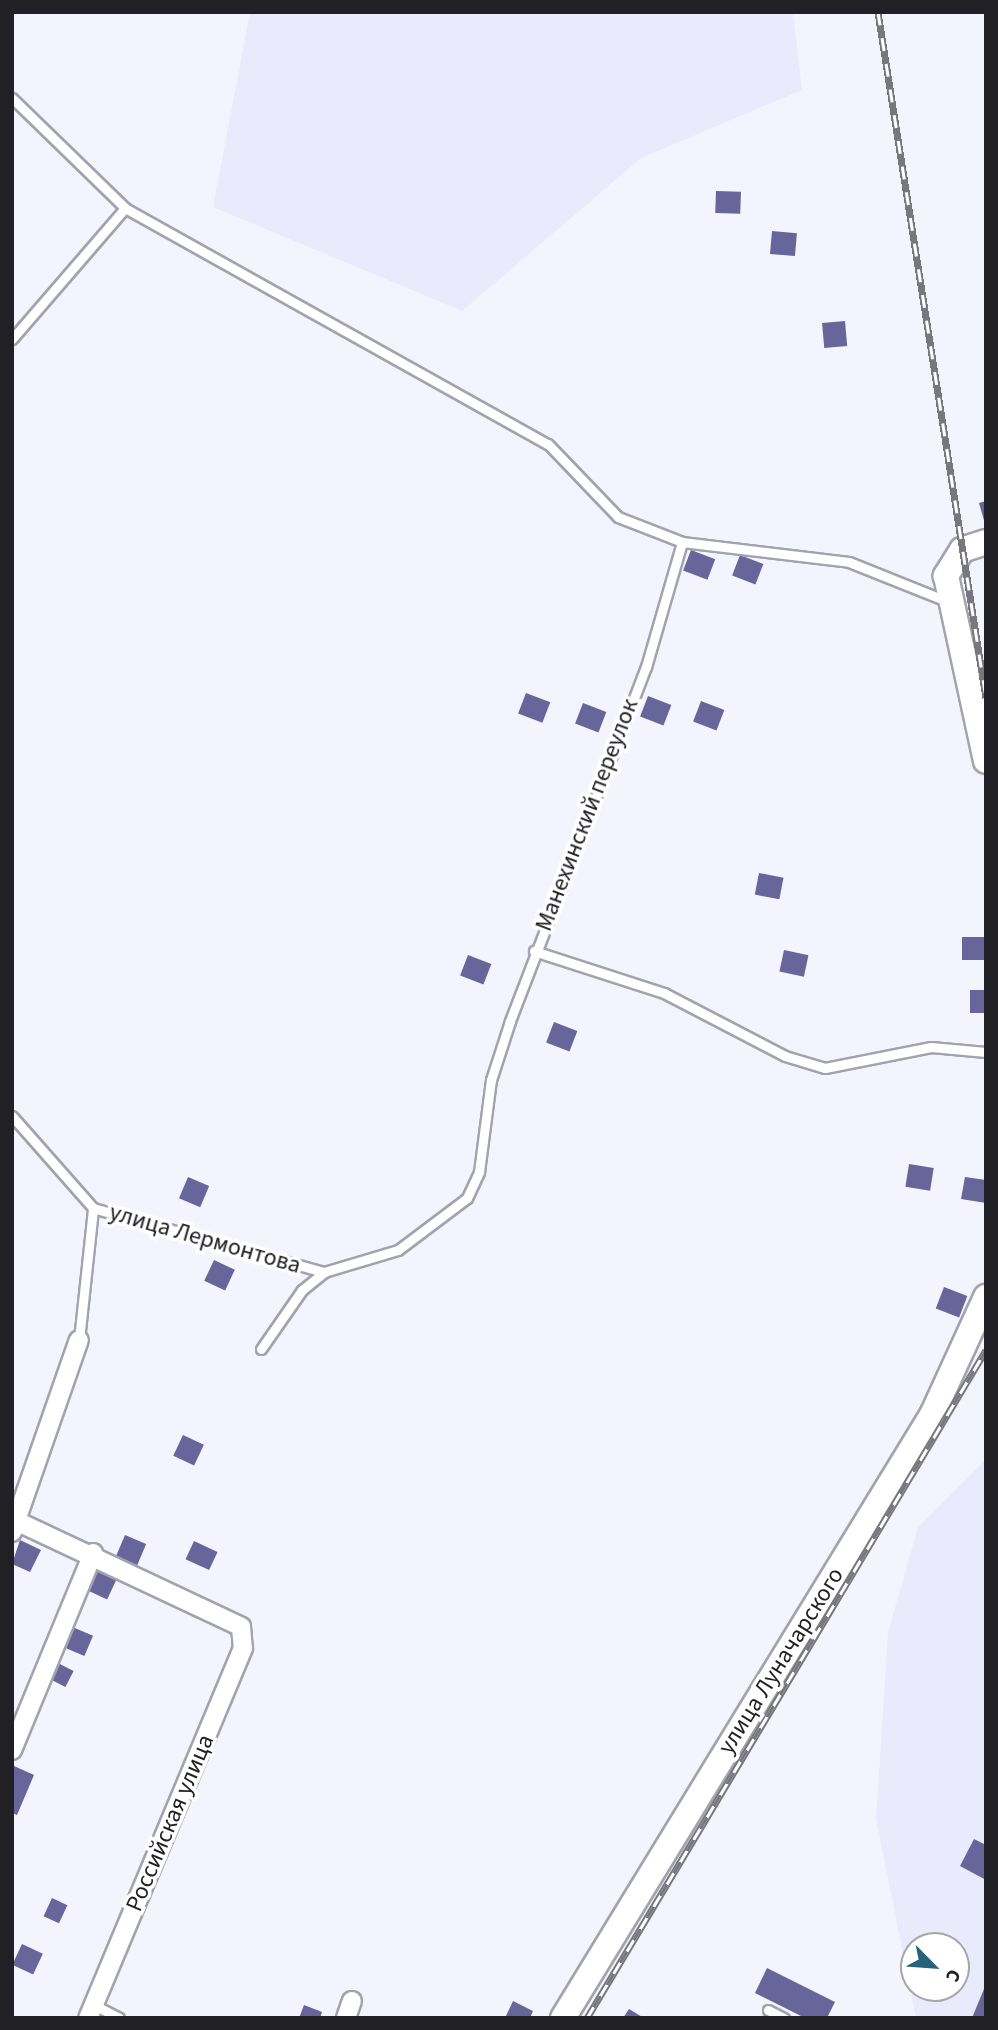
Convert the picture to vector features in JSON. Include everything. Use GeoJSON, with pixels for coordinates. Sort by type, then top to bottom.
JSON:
{"type":"FeatureCollection","features":[{"type":"Feature","properties":{"kind":"main road"},"geometry":{"type":"LineString","coordinates":[[986,542],[962,550],[946,576],[986,761]]}},
{"type":"Feature","properties":{"kind":"main road","name":"улица Луначарского"},"geometry":{"type":"LineString","coordinates":[[563,2018],[932,1415],[986,1297]]}},
{"type":"Feature","properties":{"kind":"street"},"geometry":{"type":"LineString","coordinates":[[12,1750],[93,1553],[14,1524],[79,1340]]}},
{"type":"Feature","properties":{"kind":"street","name":"Российская улица"},"geometry":{"type":"LineString","coordinates":[[91,2011],[243,1648],[241,1627],[93,1553]]}},
{"type":"Feature","properties":{"kind":"lane"},"geometry":{"type":"LineString","coordinates":[[12,98],[125,208],[548,444],[618,517],[681,542],[849,562],[951,603]]}},
{"type":"Feature","properties":{"kind":"lane"},"geometry":{"type":"LineString","coordinates":[[12,339],[125,208]]}},
{"type":"Feature","properties":{"kind":"lane","name":"Манехинский переулок"},"geometry":{"type":"LineString","coordinates":[[324,1272],[398,1250],[467,1198],[479,1172],[491,1080],[534,951],[646,667],[681,542]]}},
{"type":"Feature","properties":{"kind":"lane"},"geometry":{"type":"LineString","coordinates":[[534,951],[664,993],[785,1056],[825,1068],[860,1066],[908,1049],[986,1052]]}},
{"type":"Feature","properties":{"kind":"lane"},"geometry":{"type":"LineString","coordinates":[[12,1116],[93,1208]]}},
{"type":"Feature","properties":{"kind":"lane","name":"улица Лермонтова"},"geometry":{"type":"LineString","coordinates":[[79,1340],[93,1208],[324,1272]]}},
{"type":"Feature","properties":{"kind":"lane"},"geometry":{"type":"LineString","coordinates":[[261,1349],[302,1290],[324,1272]]}},
{"type":"Feature","properties":{"kind":"lane"},"geometry":{"type":"LineString","coordinates":[[768,2010],[784,2018]]}},
{"type":"Feature","properties":{"kind":"lane"},"geometry":{"type":"LineString","coordinates":[[91,2011],[119,2018]]}},
{"type":"Feature","properties":{"kind":"shaded area"},"geometry":{"type":"Polygon","coordinates":[[[250,12],[793,12],[802,90],[641,158],[462,311],[213,207],[250,12]]]}},
{"type":"Feature","properties":{"kind":"shaded area"},"geometry":{"type":"Polygon","coordinates":[[[986,1459],[986,2018],[916,2018],[913,2002],[970,2002],[970,1932],[900,1932],[900,1938],[876,1819],[888,1633],[918,1527],[986,1459]]]}},
{"type":"Feature","properties":{"kind":"building"},"geometry":{"type":"Polygon","coordinates":[[[716,191],[741,192],[740,214],[715,213],[716,191]]]}},
{"type":"Feature","properties":{"kind":"building"},"geometry":{"type":"Polygon","coordinates":[[[772,231],[797,233],[795,256],[770,254],[772,231]]]}},
{"type":"Feature","properties":{"kind":"building"},"geometry":{"type":"Polygon","coordinates":[[[845,321],[847,346],[824,348],[822,323],[845,321]]]}},
{"type":"Feature","properties":{"kind":"building"},"geometry":{"type":"Polygon","coordinates":[[[986,501],[986,524],[985,524],[979,503],[986,501]]]}},
{"type":"Feature","properties":{"kind":"building"},"geometry":{"type":"Polygon","coordinates":[[[691,550],[715,559],[707,580],[683,571],[691,550]]]}},
{"type":"Feature","properties":{"kind":"building"},"geometry":{"type":"Polygon","coordinates":[[[740,555],[763,564],[755,584],[732,576],[740,555]]]}},
{"type":"Feature","properties":{"kind":"building"},"geometry":{"type":"Polygon","coordinates":[[[526,693],[550,702],[542,723],[518,714],[526,693]]]}},
{"type":"Feature","properties":{"kind":"building"},"geometry":{"type":"Polygon","coordinates":[[[648,696],[671,705],[663,725],[640,717],[648,696]]]}},
{"type":"Feature","properties":{"kind":"building"},"geometry":{"type":"Polygon","coordinates":[[[701,701],[724,710],[716,730],[693,722],[701,701]]]}},
{"type":"Feature","properties":{"kind":"building"},"geometry":{"type":"Polygon","coordinates":[[[583,703],[606,712],[598,732],[575,724],[583,703]]]}},
{"type":"Feature","properties":{"kind":"building"},"geometry":{"type":"Polygon","coordinates":[[[759,873],[784,878],[779,899],[755,895],[759,873]]]}},
{"type":"Feature","properties":{"kind":"building"},"geometry":{"type":"Polygon","coordinates":[[[962,937],[986,937],[986,960],[962,960],[962,937]]]}},
{"type":"Feature","properties":{"kind":"building"},"geometry":{"type":"Polygon","coordinates":[[[784,950],[808,955],[804,977],[779,972],[784,950]]]}},
{"type":"Feature","properties":{"kind":"building"},"geometry":{"type":"Polygon","coordinates":[[[468,955],[491,964],[483,984],[460,976],[468,955]]]}},
{"type":"Feature","properties":{"kind":"building"},"geometry":{"type":"Polygon","coordinates":[[[970,990],[986,990],[986,1013],[970,1013],[970,990]]]}},
{"type":"Feature","properties":{"kind":"building"},"geometry":{"type":"Polygon","coordinates":[[[554,1022],[577,1031],[569,1051],[546,1043],[554,1022]]]}},
{"type":"Feature","properties":{"kind":"building"},"geometry":{"type":"Polygon","coordinates":[[[909,1164],[934,1168],[930,1191],[905,1187],[909,1164]]]}},
{"type":"Feature","properties":{"kind":"building"},"geometry":{"type":"Polygon","coordinates":[[[188,1177],[209,1186],[200,1207],[179,1198],[188,1177]]]}},
{"type":"Feature","properties":{"kind":"building"},"geometry":{"type":"Polygon","coordinates":[[[965,1177],[986,1180],[986,1203],[961,1199],[965,1177]]]}},
{"type":"Feature","properties":{"kind":"building"},"geometry":{"type":"Polygon","coordinates":[[[214,1260],[235,1270],[225,1291],[204,1281],[214,1260]]]}},
{"type":"Feature","properties":{"kind":"building"},"geometry":{"type":"Polygon","coordinates":[[[944,1287],[967,1296],[959,1317],[936,1308],[944,1287]]]}},
{"type":"Feature","properties":{"kind":"building"},"geometry":{"type":"Polygon","coordinates":[[[183,1435],[204,1445],[194,1466],[173,1456],[183,1435]]]}},
{"type":"Feature","properties":{"kind":"building"},"geometry":{"type":"Polygon","coordinates":[[[125,1535],[146,1544],[137,1565],[116,1556],[125,1535]]]}},
{"type":"Feature","properties":{"kind":"building"},"geometry":{"type":"Polygon","coordinates":[[[20,1540],[41,1550],[30,1572],[12,1564],[20,1540]]]}},
{"type":"Feature","properties":{"kind":"building"},"geometry":{"type":"Polygon","coordinates":[[[194,1541],[218,1552],[209,1570],[186,1559],[194,1541]]]}},
{"type":"Feature","properties":{"kind":"building"},"geometry":{"type":"Polygon","coordinates":[[[96,1569],[117,1579],[107,1600],[86,1590],[96,1569]]]}},
{"type":"Feature","properties":{"kind":"building"},"geometry":{"type":"Polygon","coordinates":[[[70,1626],[93,1636],[84,1656],[61,1646],[70,1626]]]}},
{"type":"Feature","properties":{"kind":"building"},"geometry":{"type":"Polygon","coordinates":[[[54,1661],[74,1671],[65,1687],[46,1677],[54,1661]]]}},
{"type":"Feature","properties":{"kind":"building"},"geometry":{"type":"Polygon","coordinates":[[[14,1766],[34,1775],[17,1815],[12,1813],[14,1766]]]}},
{"type":"Feature","properties":{"kind":"building"},"geometry":{"type":"Polygon","coordinates":[[[974,1839],[986,1845],[986,1880],[960,1866],[974,1839]]]}},
{"type":"Feature","properties":{"kind":"building"},"geometry":{"type":"Polygon","coordinates":[[[52,1898],[67,1905],[59,1923],[44,1916],[52,1898]]]}},
{"type":"Feature","properties":{"kind":"building"},"geometry":{"type":"Polygon","coordinates":[[[22,1944],[43,1954],[33,1975],[12,1965],[22,1944]]]}},
{"type":"Feature","properties":{"kind":"building"},"geometry":{"type":"Polygon","coordinates":[[[767,1968],[835,2002],[827,2018],[805,2018],[755,1993],[767,1968]]]}},
{"type":"Feature","properties":{"kind":"building"},"geometry":{"type":"Polygon","coordinates":[[[986,1984],[986,2018],[972,2018],[986,1984]]]}},
{"type":"Feature","properties":{"kind":"building"},"geometry":{"type":"Polygon","coordinates":[[[513,2001],[533,2011],[530,2018],[505,2018],[513,2001]]]}},
{"type":"Feature","properties":{"kind":"building"},"geometry":{"type":"Polygon","coordinates":[[[304,2005],[322,2012],[320,2018],[299,2018],[304,2005]]]}},
{"type":"Feature","properties":{"kind":"building"},"geometry":{"type":"Polygon","coordinates":[[[629,2009],[644,2018],[623,2018],[629,2009]]]}},
{"type":"Feature","properties":{"kind":"railway"},"geometry":{"type":"LineString","coordinates":[[878,12],[986,698]]}},
{"type":"Feature","properties":{"kind":"railway"},"geometry":{"type":"LineString","coordinates":[[587,2018],[986,1350]]}}]}
